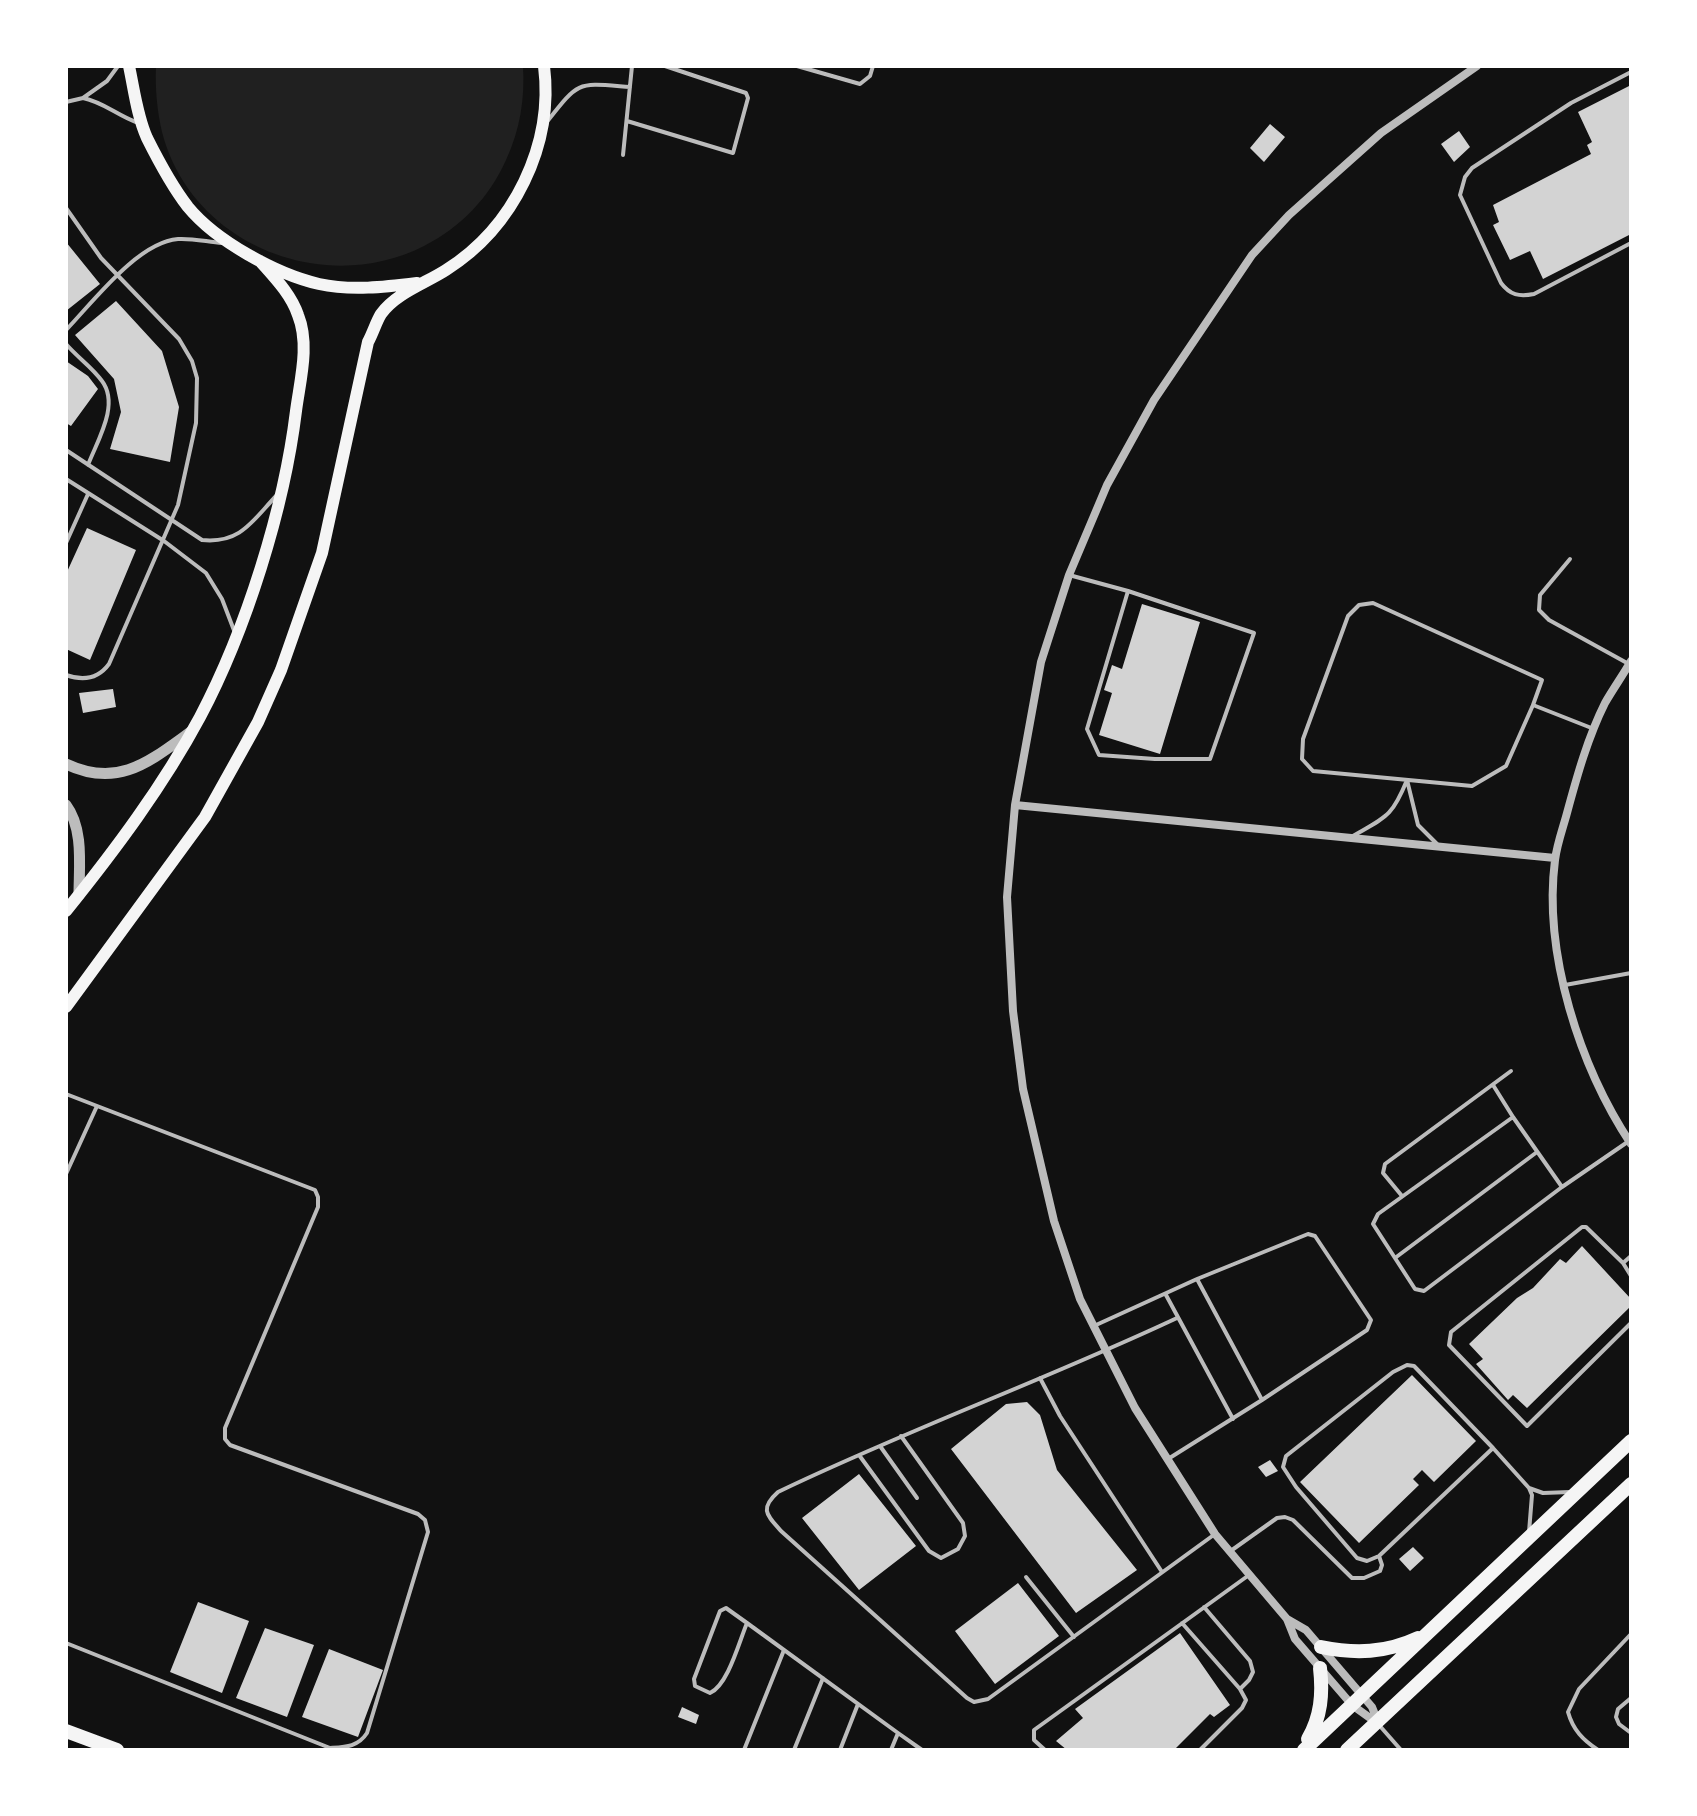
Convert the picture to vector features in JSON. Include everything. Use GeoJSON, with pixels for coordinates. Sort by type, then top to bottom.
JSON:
{"type":"FeatureCollection","features":[{"type":"Feature","properties":{"kind":"main road"},"geometry":{"type":"LineString","coordinates":[[129,66],[147,137],[187,206],[209,228],[260,261],[294,277],[321,285],[380,288],[420,282]]}},
{"type":"Feature","properties":{"kind":"main road"},"geometry":{"type":"LineString","coordinates":[[66,1007],[205,817],[258,722],[281,670],[322,553],[368,342],[382,312],[420,282],[447,270],[489,235],[524,186],[543,127],[547,91],[544,66]]}},
{"type":"Feature","properties":{"kind":"main road"},"geometry":{"type":"LineString","coordinates":[[66,911],[142,812],[192,731],[246,611],[283,489],[293,441],[305,344],[298,314],[281,285],[260,261]]}},
{"type":"Feature","properties":{"kind":"main road"},"geometry":{"type":"LineString","coordinates":[[1303,1750],[1631,1441]]}},
{"type":"Feature","properties":{"kind":"main road"},"geometry":{"type":"LineString","coordinates":[[1347,1750],[1631,1484]]}},
{"type":"Feature","properties":{"kind":"main road"},"geometry":{"type":"LineString","coordinates":[[1321,1647],[1341,1651],[1373,1651],[1399,1647],[1429,1633]]}},
{"type":"Feature","properties":{"kind":"main road"},"geometry":{"type":"LineString","coordinates":[[1303,1750],[1319,1713],[1320,1668]]}},
{"type":"Feature","properties":{"kind":"main road"},"geometry":{"type":"LineString","coordinates":[[66,1731],[117,1750]]}},
{"type":"Feature","properties":{"kind":"street"},"geometry":{"type":"LineString","coordinates":[[1378,1723],[1320,1668],[1295,1639],[1287,1619],[1215,1534],[1135,1408],[1080,1299],[1054,1221],[1023,1089],[1013,1011],[1007,897],[1015,805],[1041,662],[1069,575],[1107,485],[1154,400],[1252,255],[1289,215],[1381,133],[1477,66]]}},
{"type":"Feature","properties":{"kind":"street"},"geometry":{"type":"LineString","coordinates":[[1630,663],[1605,703],[1579,772],[1555,858],[1554,914],[1562,986],[1579,1039],[1617,1123],[1630,1143]]}},
{"type":"Feature","properties":{"kind":"street"},"geometry":{"type":"LineString","coordinates":[[66,764],[90,773],[120,774],[138,767],[192,731]]}},
{"type":"Feature","properties":{"kind":"street"},"geometry":{"type":"LineString","coordinates":[[66,805],[78,833],[79,895]]}},
{"type":"Feature","properties":{"kind":"street"},"geometry":{"type":"LineString","coordinates":[[1015,805],[1555,858]]}},
{"type":"Feature","properties":{"kind":"street"},"geometry":{"type":"LineString","coordinates":[[1287,1619],[1306,1630],[1321,1647],[1357,1701],[1372,1707],[1378,1723]]}},
{"type":"Feature","properties":{"kind":"lane"},"geometry":{"type":"LineString","coordinates":[[66,102],[83,98],[107,81],[118,66]]}},
{"type":"Feature","properties":{"kind":"lane"},"geometry":{"type":"LineString","coordinates":[[623,155],[632,66]]}},
{"type":"Feature","properties":{"kind":"lane"},"geometry":{"type":"LineString","coordinates":[[627,121],[728,154],[735,150],[748,98],[746,93],[665,66]]}},
{"type":"Feature","properties":{"kind":"lane"},"geometry":{"type":"LineString","coordinates":[[797,66],[860,84],[870,76],[873,66]]}},
{"type":"Feature","properties":{"kind":"lane"},"geometry":{"type":"LineString","coordinates":[[1631,72],[1571,103],[1472,168],[1465,177],[1460,195],[1501,283],[1508,292],[1517,296],[1534,294],[1631,243]]}},
{"type":"Feature","properties":{"kind":"lane"},"geometry":{"type":"LineString","coordinates":[[543,127],[572,90],[579,86],[630,87]]}},
{"type":"Feature","properties":{"kind":"lane"},"geometry":{"type":"LineString","coordinates":[[83,98],[101,103],[124,118],[143,123]]}},
{"type":"Feature","properties":{"kind":"lane"},"geometry":{"type":"LineString","coordinates":[[66,208],[84,237],[179,339],[192,361],[197,378],[196,423],[172,521],[164,541],[104,672],[83,679],[66,675]]}},
{"type":"Feature","properties":{"kind":"lane"},"geometry":{"type":"LineString","coordinates":[[66,330],[140,256],[166,241],[179,239],[232,244]]}},
{"type":"Feature","properties":{"kind":"lane"},"geometry":{"type":"LineString","coordinates":[[66,344],[98,376],[108,392],[108,412],[88,465]]}},
{"type":"Feature","properties":{"kind":"lane"},"geometry":{"type":"LineString","coordinates":[[66,450],[202,540],[225,540],[245,530],[283,489]]}},
{"type":"Feature","properties":{"kind":"lane"},"geometry":{"type":"LineString","coordinates":[[66,479],[164,541],[206,573],[222,599],[236,635]]}},
{"type":"Feature","properties":{"kind":"lane"},"geometry":{"type":"LineString","coordinates":[[66,543],[88,493]]}},
{"type":"Feature","properties":{"kind":"lane"},"geometry":{"type":"LineString","coordinates":[[1570,559],[1540,595],[1539,610],[1549,620],[1630,663]]}},
{"type":"Feature","properties":{"kind":"lane"},"geometry":{"type":"LineString","coordinates":[[1069,575],[1128,591],[1254,633],[1210,759],[1099,755],[1087,729],[1128,591]]}},
{"type":"Feature","properties":{"kind":"lane"},"geometry":{"type":"LineString","coordinates":[[1373,603],[1542,680],[1533,705],[1506,766],[1472,786],[1313,771],[1302,759],[1303,739],[1348,616],[1359,605],[1373,603]]}},
{"type":"Feature","properties":{"kind":"lane"},"geometry":{"type":"LineString","coordinates":[[1533,705],[1594,729]]}},
{"type":"Feature","properties":{"kind":"lane"},"geometry":{"type":"LineString","coordinates":[[1350,838],[1384,818],[1397,806],[1407,780]]}},
{"type":"Feature","properties":{"kind":"lane"},"geometry":{"type":"LineString","coordinates":[[1407,780],[1418,825],[1439,847]]}},
{"type":"Feature","properties":{"kind":"lane"},"geometry":{"type":"LineString","coordinates":[[1562,986],[1631,973]]}},
{"type":"Feature","properties":{"kind":"lane"},"geometry":{"type":"LineString","coordinates":[[1402,1196],[1383,1173],[1385,1164],[1511,1071]]}},
{"type":"Feature","properties":{"kind":"lane"},"geometry":{"type":"LineString","coordinates":[[1492,1084],[1562,1187]]}},
{"type":"Feature","properties":{"kind":"lane"},"geometry":{"type":"LineString","coordinates":[[66,1094],[311,1186],[317,1193],[318,1207],[225,1428],[225,1439],[230,1445],[418,1514],[425,1520],[428,1532],[367,1733],[357,1743],[328,1748],[66,1643]]}},
{"type":"Feature","properties":{"kind":"lane"},"geometry":{"type":"LineString","coordinates":[[66,1174],[97,1106]]}},
{"type":"Feature","properties":{"kind":"lane"},"geometry":{"type":"LineString","coordinates":[[1513,1117],[1378,1214],[1373,1224],[1415,1289],[1424,1291],[1562,1187],[1630,1143]]}},
{"type":"Feature","properties":{"kind":"lane"},"geometry":{"type":"LineString","coordinates":[[1395,1258],[1537,1152]]}},
{"type":"Feature","properties":{"kind":"lane"},"geometry":{"type":"LineString","coordinates":[[1631,1276],[1623,1263],[1586,1227],[1582,1227],[1451,1332],[1449,1345],[1527,1426],[1631,1323]]}},
{"type":"Feature","properties":{"kind":"lane"},"geometry":{"type":"LineString","coordinates":[[1093,1326],[1308,1234],[1315,1236],[1371,1320],[1367,1330],[1166,1461]]}},
{"type":"Feature","properties":{"kind":"lane"},"geometry":{"type":"LineString","coordinates":[[1623,1263],[1631,1256]]}},
{"type":"Feature","properties":{"kind":"lane"},"geometry":{"type":"LineString","coordinates":[[1197,1279],[1262,1400]]}},
{"type":"Feature","properties":{"kind":"lane"},"geometry":{"type":"LineString","coordinates":[[1166,1295],[1233,1419]]}},
{"type":"Feature","properties":{"kind":"lane"},"geometry":{"type":"LineString","coordinates":[[1177,1318],[778,1492],[766,1506],[767,1515],[781,1531],[974,1702],[988,1699],[1215,1534]]}},
{"type":"Feature","properties":{"kind":"lane"},"geometry":{"type":"LineString","coordinates":[[1493,1448],[1379,1556],[1367,1561],[1357,1558],[1296,1487],[1283,1467],[1286,1456],[1393,1372],[1407,1365],[1414,1366],[1493,1448],[1529,1488],[1532,1495],[1528,1538]]}},
{"type":"Feature","properties":{"kind":"lane"},"geometry":{"type":"LineString","coordinates":[[1040,1378],[1060,1416],[1162,1572]]}},
{"type":"Feature","properties":{"kind":"lane"},"geometry":{"type":"LineString","coordinates":[[859,1455],[929,1551],[935,1557],[946,1557],[958,1549],[966,1529],[901,1436]]}},
{"type":"Feature","properties":{"kind":"lane"},"geometry":{"type":"LineString","coordinates":[[880,1446],[917,1498]]}},
{"type":"Feature","properties":{"kind":"lane"},"geometry":{"type":"LineString","coordinates":[[1529,1488],[1543,1493],[1578,1491]]}},
{"type":"Feature","properties":{"kind":"lane"},"geometry":{"type":"LineString","coordinates":[[1230,1552],[1277,1518],[1285,1517],[1293,1520],[1352,1578],[1364,1578],[1380,1571],[1379,1556]]}},
{"type":"Feature","properties":{"kind":"lane"},"geometry":{"type":"LineString","coordinates":[[1045,1750],[1034,1740],[1034,1730],[1249,1575]]}},
{"type":"Feature","properties":{"kind":"lane"},"geometry":{"type":"LineString","coordinates":[[1026,1577],[1074,1637]]}},
{"type":"Feature","properties":{"kind":"lane"},"geometry":{"type":"LineString","coordinates":[[1204,1607],[1250,1661],[1253,1672],[1240,1689]]}},
{"type":"Feature","properties":{"kind":"lane"},"geometry":{"type":"LineString","coordinates":[[747,1623],[717,1690],[710,1693],[695,1686],[694,1679],[720,1611],[726,1608],[747,1623],[823,1678],[898,1733],[922,1750]]}},
{"type":"Feature","properties":{"kind":"lane"},"geometry":{"type":"LineString","coordinates":[[1182,1623],[1240,1689],[1246,1700],[1242,1708],[1200,1750]]}},
{"type":"Feature","properties":{"kind":"lane"},"geometry":{"type":"LineString","coordinates":[[1598,1750],[1580,1736],[1568,1712],[1579,1689],[1631,1634]]}},
{"type":"Feature","properties":{"kind":"lane"},"geometry":{"type":"LineString","coordinates":[[744,1750],[784,1650]]}},
{"type":"Feature","properties":{"kind":"lane"},"geometry":{"type":"LineString","coordinates":[[794,1750],[823,1678]]}},
{"type":"Feature","properties":{"kind":"lane"},"geometry":{"type":"LineString","coordinates":[[1631,1698],[1618,1709],[1616,1717],[1619,1724],[1631,1733]]}},
{"type":"Feature","properties":{"kind":"lane"},"geometry":{"type":"LineString","coordinates":[[840,1750],[858,1704]]}},
{"type":"Feature","properties":{"kind":"lane"},"geometry":{"type":"LineString","coordinates":[[1378,1723],[1401,1750]]}},
{"type":"Feature","properties":{"kind":"lane"},"geometry":{"type":"LineString","coordinates":[[891,1750],[898,1733]]}},
{"type":"Feature","properties":{"kind":"shaded area"},"geometry":{"type":"Polygon","coordinates":[[[156,66],[523,66],[523,90],[518,126],[506,160],[491,187],[462,220],[424,246],[385,260],[345,266],[305,262],[266,250],[231,231],[201,205],[177,171],[162,132],[156,66]]]}},
{"type":"Feature","properties":{"kind":"building"},"geometry":{"type":"Polygon","coordinates":[[[1631,85],[1631,234],[1543,279],[1530,251],[1510,260],[1493,225],[1499,222],[1493,205],[1591,154],[1587,145],[1592,142],[1578,112],[1631,85]]]}},
{"type":"Feature","properties":{"kind":"building"},"geometry":{"type":"Polygon","coordinates":[[[1270,124],[1285,137],[1264,162],[1250,148],[1270,124]]]}},
{"type":"Feature","properties":{"kind":"building"},"geometry":{"type":"Polygon","coordinates":[[[1459,131],[1470,147],[1454,162],[1441,144],[1459,131]]]}},
{"type":"Feature","properties":{"kind":"building"},"geometry":{"type":"Polygon","coordinates":[[[66,242],[100,284],[66,311],[66,242]]]}},
{"type":"Feature","properties":{"kind":"building"},"geometry":{"type":"Polygon","coordinates":[[[116,301],[162,351],[179,407],[170,462],[110,449],[121,412],[114,379],[75,335],[116,301]]]}},
{"type":"Feature","properties":{"kind":"building"},"geometry":{"type":"Polygon","coordinates":[[[66,361],[88,376],[98,389],[71,426],[66,423],[66,361]]]}},
{"type":"Feature","properties":{"kind":"building"},"geometry":{"type":"Polygon","coordinates":[[[87,528],[136,550],[90,660],[66,649],[66,574],[87,528]]]}},
{"type":"Feature","properties":{"kind":"building"},"geometry":{"type":"Polygon","coordinates":[[[1142,604],[1200,622],[1160,754],[1099,735],[1112,693],[1104,690],[1112,665],[1122,669],[1142,604]]]}},
{"type":"Feature","properties":{"kind":"building"},"geometry":{"type":"Polygon","coordinates":[[[113,689],[116,707],[83,713],[79,693],[113,689]]]}},
{"type":"Feature","properties":{"kind":"building"},"geometry":{"type":"Polygon","coordinates":[[[1582,1246],[1631,1299],[1631,1306],[1527,1408],[1513,1395],[1508,1400],[1476,1364],[1483,1359],[1469,1344],[1517,1298],[1533,1288],[1560,1259],[1566,1263],[1582,1246]]]}},
{"type":"Feature","properties":{"kind":"building"},"geometry":{"type":"Polygon","coordinates":[[[1412,1375],[1476,1441],[1434,1482],[1422,1470],[1413,1479],[1419,1485],[1359,1543],[1300,1482],[1412,1375]]]}},
{"type":"Feature","properties":{"kind":"building"},"geometry":{"type":"Polygon","coordinates":[[[1027,1402],[1040,1415],[1057,1470],[1137,1570],[1076,1613],[951,1449],[1006,1404],[1027,1402]]]}},
{"type":"Feature","properties":{"kind":"building"},"geometry":{"type":"Polygon","coordinates":[[[1270,1460],[1278,1471],[1266,1477],[1258,1467],[1270,1460]]]}},
{"type":"Feature","properties":{"kind":"building"},"geometry":{"type":"Polygon","coordinates":[[[859,1474],[916,1546],[859,1590],[802,1518],[859,1474]]]}},
{"type":"Feature","properties":{"kind":"building"},"geometry":{"type":"Polygon","coordinates":[[[1413,1547],[1424,1558],[1410,1571],[1399,1559],[1413,1547]]]}},
{"type":"Feature","properties":{"kind":"building"},"geometry":{"type":"Polygon","coordinates":[[[1018,1583],[1059,1636],[995,1684],[955,1631],[1018,1583]]]}},
{"type":"Feature","properties":{"kind":"building"},"geometry":{"type":"Polygon","coordinates":[[[198,1602],[249,1621],[222,1693],[170,1672],[198,1602]]]}},
{"type":"Feature","properties":{"kind":"building"},"geometry":{"type":"Polygon","coordinates":[[[265,1628],[314,1645],[287,1717],[236,1698],[265,1628]]]}},
{"type":"Feature","properties":{"kind":"building"},"geometry":{"type":"Polygon","coordinates":[[[1180,1633],[1230,1705],[1214,1717],[1210,1714],[1174,1750],[1067,1750],[1056,1741],[1083,1718],[1075,1709],[1180,1633]]]}},
{"type":"Feature","properties":{"kind":"building"},"geometry":{"type":"Polygon","coordinates":[[[329,1649],[383,1670],[358,1737],[302,1717],[329,1649]]]}},
{"type":"Feature","properties":{"kind":"building"},"geometry":{"type":"Polygon","coordinates":[[[682,1707],[699,1715],[696,1724],[678,1717],[682,1707]]]}}]}
